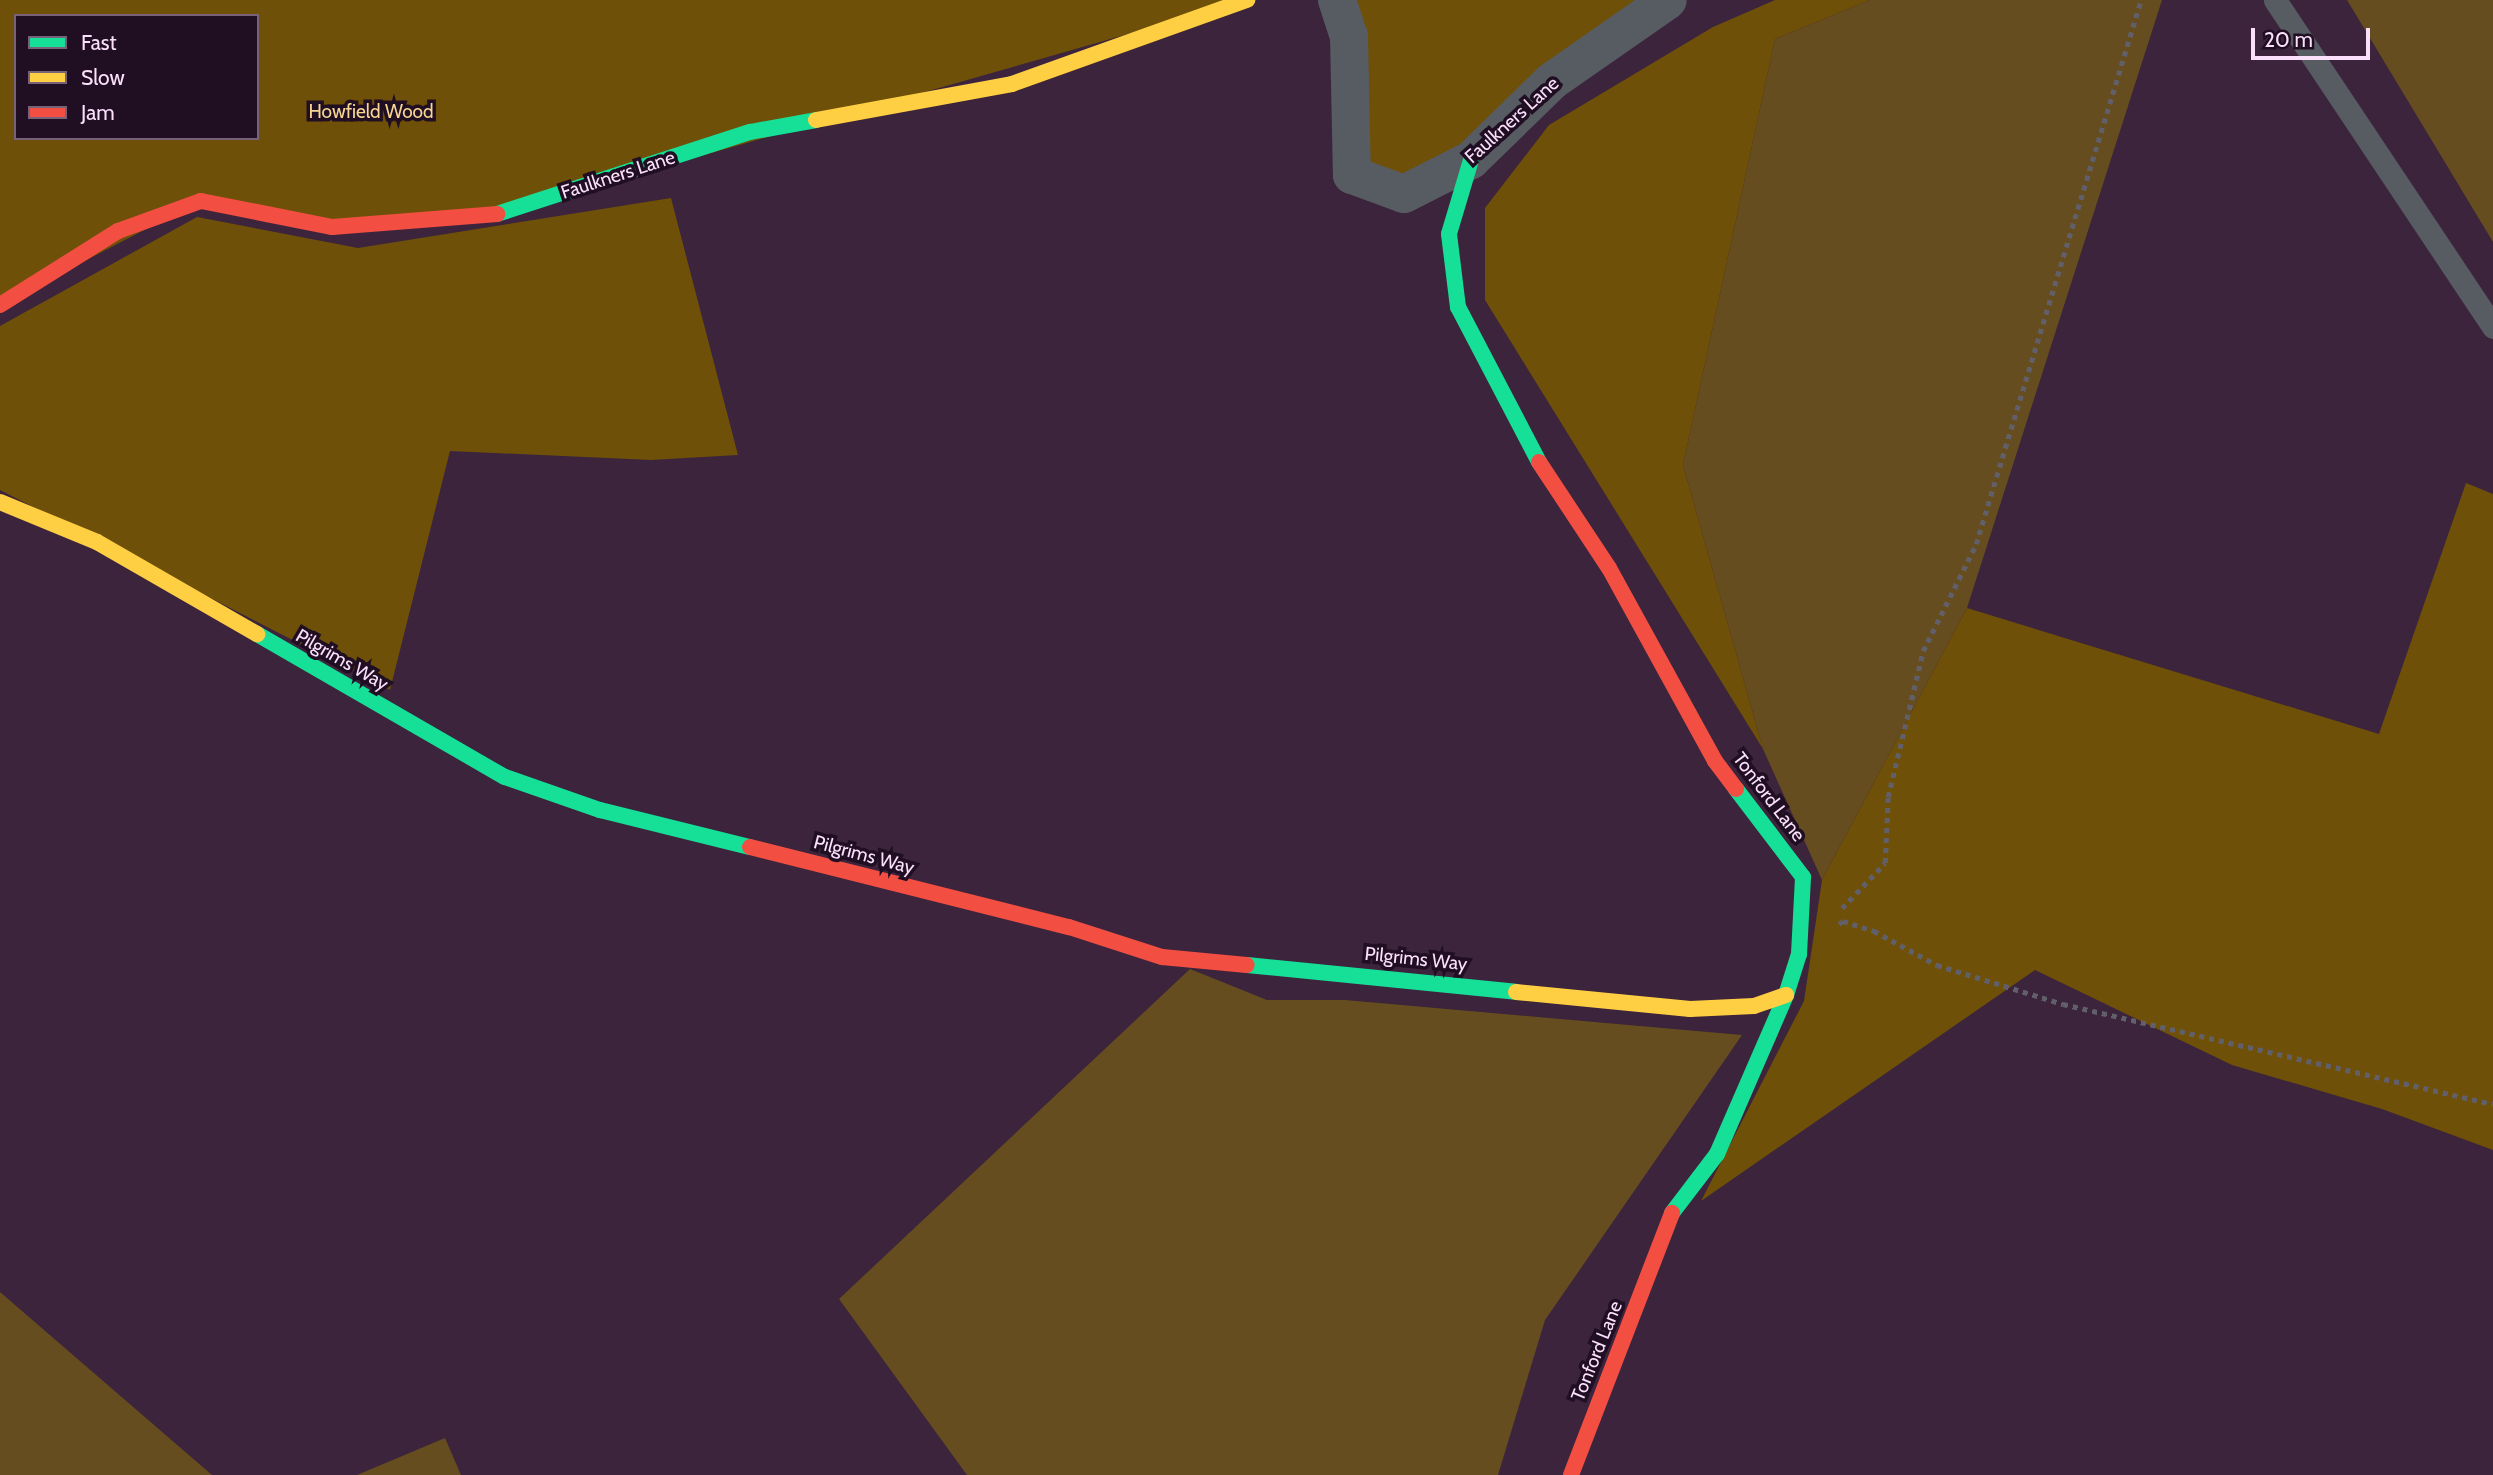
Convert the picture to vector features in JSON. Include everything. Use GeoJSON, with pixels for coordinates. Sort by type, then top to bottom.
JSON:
{"type":"FeatureCollection","features":[{"type":"Feature","properties":{"kind":"street","name":"Faulkners Lane"},"geometry":{"type":"LineString","coordinates":[[0,305],[40,284],[118,231],[201,201],[332,227],[498,214],[750,132],[1012,84],[1247,0]]}},
{"type":"Feature","properties":{"kind":"street","name":"Faulkners Lane"},"geometry":{"type":"LineString","coordinates":[[1337,0],[1349,36],[1352,175],[1404,194],[1471,160],[1552,82],[1668,0]]}},
{"type":"Feature","properties":{"kind":"street","name":"Tonford Lane"},"geometry":{"type":"LineString","coordinates":[[1471,160],[1449,234],[1458,307],[1530,447],[1609,568],[1715,761],[1803,877],[1799,954],[1786,995],[1717,1154],[1675,1206],[1571,1475]]}},
{"type":"Feature","properties":{"kind":"street","name":"Pilgrims Way"},"geometry":{"type":"LineString","coordinates":[[0,502],[97,542],[505,777],[600,810],[1069,927],[1162,957],[1690,1009],[1754,1006],[1786,995]]}},
{"type":"Feature","properties":{"kind":"lane"},"geometry":{"type":"LineString","coordinates":[[2274,0],[2493,327]]}},
{"type":"Feature","properties":{"kind":"path"},"geometry":{"type":"LineString","coordinates":[[1799,954],[1885,863],[1888,797],[1923,651],[1976,544],[2141,0]]}},
{"type":"Feature","properties":{"kind":"path"},"geometry":{"type":"LineString","coordinates":[[1799,954],[1843,921],[1874,931],[1937,965],[2063,1004],[2493,1104]]}},
{"type":"Feature","properties":{"kind":"shaded area"},"geometry":{"type":"Polygon","coordinates":[[[1870,0],[2162,0],[1967,608],[1822,880],[1763,749],[1683,465],[1775,39],[1870,0]]]}},
{"type":"Feature","properties":{"kind":"shaded area"},"geometry":{"type":"Polygon","coordinates":[[[2347,0],[2493,0],[2493,242],[2347,0]]]}},
{"type":"Feature","properties":{"kind":"shaded area"},"geometry":{"type":"Polygon","coordinates":[[[1190,969],[1267,1000],[1345,1000],[1742,1035],[1545,1320],[1498,1475],[967,1475],[839,1299],[1190,969]]]}},
{"type":"Feature","properties":{"kind":"shaded area"},"geometry":{"type":"Polygon","coordinates":[[[0,1292],[212,1475],[0,1475],[0,1292]]]}},
{"type":"Feature","properties":{"kind":"shaded area"},"geometry":{"type":"Polygon","coordinates":[[[445,1438],[461,1475],[357,1475],[445,1438]]]}},
{"type":"Feature","properties":{"kind":"green space","name":"Howfield Wood"},"geometry":{"type":"Polygon","coordinates":[[[0,0],[1247,0],[498,214],[332,227],[200,201],[0,305],[0,0]]]}},
{"type":"Feature","properties":{"kind":"green space"},"geometry":{"type":"Polygon","coordinates":[[[1337,0],[1668,0],[1404,194],[1352,175],[1337,0]]]}},
{"type":"Feature","properties":{"kind":"green space"},"geometry":{"type":"Polygon","coordinates":[[[1775,0],[1870,0],[1775,39],[1683,465],[1763,749],[1485,300],[1485,208],[1549,125],[1713,27],[1775,0]]]}},
{"type":"Feature","properties":{"kind":"green space"},"geometry":{"type":"Polygon","coordinates":[[[671,198],[738,455],[651,460],[450,451],[390,690],[0,490],[0,326],[197,217],[358,248],[671,198]]]}},
{"type":"Feature","properties":{"kind":"green space"},"geometry":{"type":"Polygon","coordinates":[[[2466,483],[2493,494],[2493,1150],[2382,1109],[2232,1065],[2035,970],[1701,1201],[1804,1001],[1822,880],[1967,608],[2379,734],[2466,483]]]}},
{"type":"Feature","properties":{"kind":"traffic: fast"},"geometry":{"type":"LineString","coordinates":[[497,214],[750,132],[816,120]]}},
{"type":"Feature","properties":{"kind":"traffic: fast"},"geometry":{"type":"LineString","coordinates":[[1471,160],[1449,234],[1458,307],[1539,462]]}},
{"type":"Feature","properties":{"kind":"traffic: fast"},"geometry":{"type":"LineString","coordinates":[[257,634],[505,777],[600,810],[750,847]]}},
{"type":"Feature","properties":{"kind":"traffic: fast"},"geometry":{"type":"LineString","coordinates":[[1672,1213],[1717,1154],[1786,995],[1799,954],[1803,877],[1736,789]]}},
{"type":"Feature","properties":{"kind":"traffic: fast"},"geometry":{"type":"LineString","coordinates":[[1247,965],[1516,992]]}},
{"type":"Feature","properties":{"kind":"traffic: slow"},"geometry":{"type":"LineString","coordinates":[[816,120],[1012,84],[1247,0]]}},
{"type":"Feature","properties":{"kind":"traffic: slow"},"geometry":{"type":"LineString","coordinates":[[0,502],[97,542],[257,634]]}},
{"type":"Feature","properties":{"kind":"traffic: slow"},"geometry":{"type":"LineString","coordinates":[[1516,992],[1690,1009],[1754,1006],[1786,995]]}},
{"type":"Feature","properties":{"kind":"traffic: jam"},"geometry":{"type":"LineString","coordinates":[[0,305],[118,231],[201,201],[332,227],[497,214]]}},
{"type":"Feature","properties":{"kind":"traffic: jam"},"geometry":{"type":"LineString","coordinates":[[1539,462],[1609,568],[1715,761],[1736,789]]}},
{"type":"Feature","properties":{"kind":"traffic: jam"},"geometry":{"type":"LineString","coordinates":[[750,847],[1069,927],[1162,957],[1247,965]]}},
{"type":"Feature","properties":{"kind":"traffic: jam"},"geometry":{"type":"LineString","coordinates":[[1571,1475],[1672,1213]]}}]}
